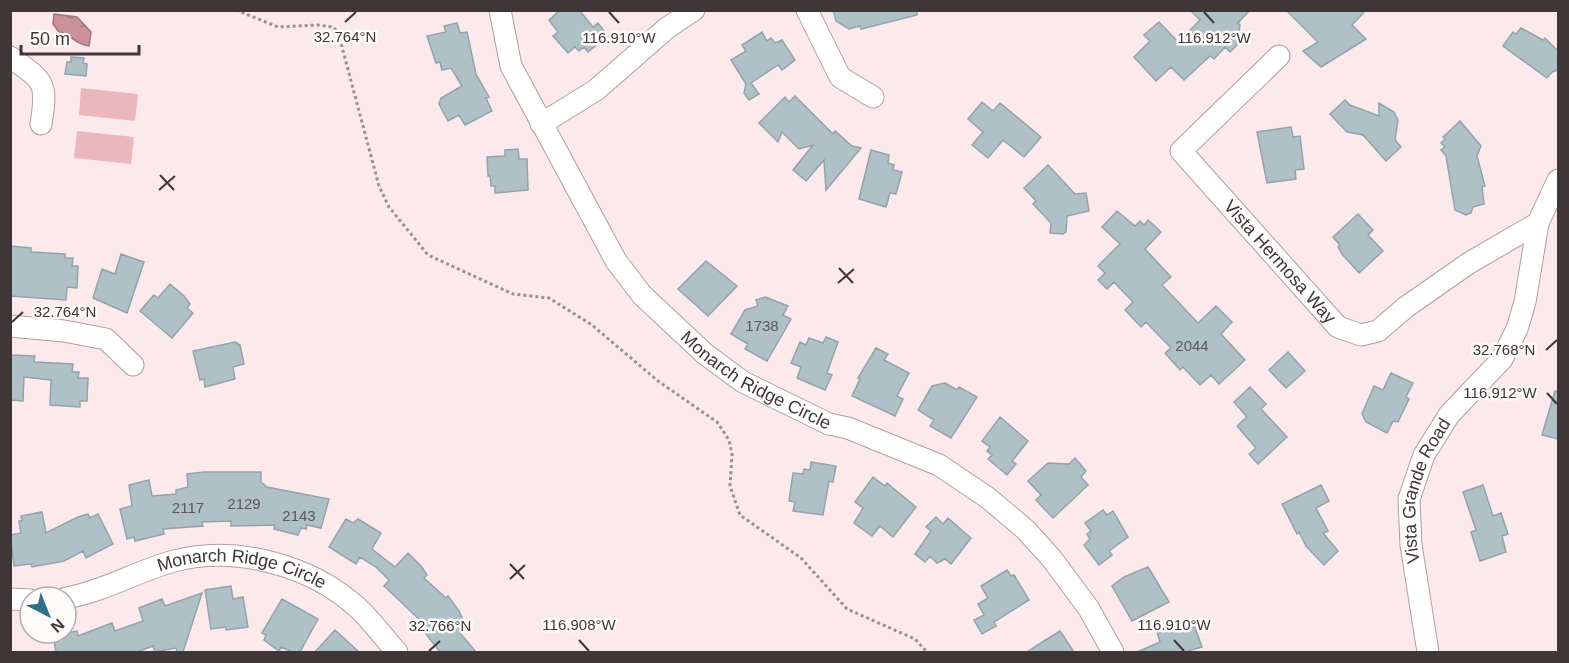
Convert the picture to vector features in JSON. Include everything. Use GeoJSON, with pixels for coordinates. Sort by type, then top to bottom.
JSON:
{"type":"FeatureCollection","features":[{"type":"Feature","properties":{"kind":"street","name":"Monarch Ridge Circle"},"geometry":{"type":"LineString","coordinates":[[500,10],[511,66],[616,261],[642,295],[705,354],[743,382],[793,408],[939,465],[988,498],[1018,523],[1052,559],[1089,609],[1113,652]]}},
{"type":"Feature","properties":{"kind":"street"},"geometry":{"type":"LineString","coordinates":[[541,124],[596,90],[667,28],[694,10]]}},
{"type":"Feature","properties":{"kind":"street"},"geometry":{"type":"LineString","coordinates":[[807,10],[840,76],[873,97]]}},
{"type":"Feature","properties":{"kind":"street","name":"Vista Hermosa Way"},"geometry":{"type":"LineString","coordinates":[[1279,56],[1181,151],[1338,327],[1361,335],[1378,331],[1406,307],[1469,263],[1538,223]]}},
{"type":"Feature","properties":{"kind":"street"},"geometry":{"type":"LineString","coordinates":[[10,57],[38,77],[46,96],[41,124]]}},
{"type":"Feature","properties":{"kind":"street","name":"Vista Grande Road"},"geometry":{"type":"LineString","coordinates":[[1428,652],[1411,544],[1409,499],[1424,455],[1449,415],[1502,358],[1517,329],[1538,223],[1558,180]]}},
{"type":"Feature","properties":{"kind":"street"},"geometry":{"type":"LineString","coordinates":[[10,326],[64,331],[106,339],[133,365]]}},
{"type":"Feature","properties":{"kind":"street","name":"Monarch Ridge Circle"},"geometry":{"type":"LineString","coordinates":[[78,595],[98,591],[173,561],[215,556],[258,560],[296,570],[337,592],[359,609],[397,652]]}},
{"type":"Feature","properties":{"kind":"path"},"geometry":{"type":"LineString","coordinates":[[236,10],[278,27],[318,25],[333,27],[338,32],[379,186],[389,207],[428,255],[513,294],[549,298],[592,325],[658,381],[717,422],[729,440],[732,454],[730,486],[740,515],[801,558],[847,609],[915,639],[927,652]]}},
{"type":"Feature","properties":{"kind":"shaded area"},"geometry":{"type":"Polygon","coordinates":[[[81,88],[138,94],[135,121],[79,115],[81,88]]]}},
{"type":"Feature","properties":{"kind":"shaded area"},"geometry":{"type":"Polygon","coordinates":[[[77,131],[134,137],[131,164],[74,158],[77,131]]]}},
{"type":"Feature","properties":{"kind":"water"},"geometry":{"type":"Polygon","coordinates":[[[54,14],[77,17],[91,32],[89,46],[59,32],[53,24],[54,14]]]}},
{"type":"Feature","properties":{"kind":"building"},"geometry":{"type":"Polygon","coordinates":[[[560,10],[579,10],[593,27],[598,23],[608,36],[588,52],[584,47],[579,51],[575,47],[568,53],[553,36],[558,32],[549,20],[560,10]]]}},
{"type":"Feature","properties":{"kind":"building"},"geometry":{"type":"Polygon","coordinates":[[[833,10],[917,10],[917,15],[861,29],[860,26],[849,29],[836,21],[833,10]]]}},
{"type":"Feature","properties":{"kind":"building"},"geometry":{"type":"Polygon","coordinates":[[[1190,10],[1250,10],[1238,23],[1240,25],[1237,45],[1230,52],[1225,47],[1214,59],[1210,56],[1184,80],[1171,67],[1156,81],[1134,57],[1150,41],[1144,35],[1159,22],[1178,42],[1200,20],[1190,10]]]}},
{"type":"Feature","properties":{"kind":"building"},"geometry":{"type":"Polygon","coordinates":[[[1286,10],[1366,10],[1352,25],[1366,39],[1321,67],[1303,51],[1318,42],[1286,10]]]}},
{"type":"Feature","properties":{"kind":"building"},"geometry":{"type":"Polygon","coordinates":[[[457,23],[460,33],[467,32],[476,74],[489,97],[486,98],[492,111],[465,125],[459,115],[448,121],[439,104],[441,98],[462,86],[451,68],[442,70],[440,62],[436,63],[427,36],[446,32],[444,26],[457,23]]]}},
{"type":"Feature","properties":{"kind":"building"},"geometry":{"type":"Polygon","coordinates":[[[1521,28],[1543,40],[1545,38],[1558,51],[1558,70],[1552,72],[1547,78],[1503,46],[1513,32],[1516,34],[1521,28]]]}},
{"type":"Feature","properties":{"kind":"building"},"geometry":{"type":"Polygon","coordinates":[[[762,32],[767,41],[771,38],[775,43],[782,40],[795,60],[782,70],[778,65],[751,83],[759,94],[749,100],[744,93],[746,84],[731,60],[746,51],[742,45],[762,32]]]}},
{"type":"Feature","properties":{"kind":"building"},"geometry":{"type":"Polygon","coordinates":[[[71,57],[84,58],[83,63],[87,64],[86,76],[65,74],[67,62],[71,62],[71,57]]]}},
{"type":"Feature","properties":{"kind":"building"},"geometry":{"type":"Polygon","coordinates":[[[795,96],[833,134],[835,131],[852,146],[861,148],[826,190],[824,160],[806,181],[793,170],[813,145],[799,149],[782,132],[778,142],[759,123],[785,97],[789,102],[795,96]]]}},
{"type":"Feature","properties":{"kind":"building"},"geometry":{"type":"Polygon","coordinates":[[[1345,100],[1350,105],[1379,116],[1379,103],[1394,112],[1398,120],[1395,140],[1401,147],[1386,161],[1363,135],[1347,132],[1330,114],[1345,100]]]}},
{"type":"Feature","properties":{"kind":"building"},"geometry":{"type":"Polygon","coordinates":[[[982,102],[993,111],[1000,103],[1041,137],[1024,157],[1003,140],[988,158],[972,145],[983,132],[968,119],[982,102]]]}},
{"type":"Feature","properties":{"kind":"building"},"geometry":{"type":"Polygon","coordinates":[[[1460,121],[1481,146],[1477,156],[1485,186],[1482,187],[1484,204],[1473,207],[1471,213],[1466,215],[1455,210],[1446,156],[1441,150],[1445,147],[1441,143],[1445,139],[1443,137],[1460,121]]]}},
{"type":"Feature","properties":{"kind":"building"},"geometry":{"type":"Polygon","coordinates":[[[1291,127],[1293,137],[1300,136],[1304,169],[1295,170],[1296,179],[1267,183],[1257,132],[1291,127]]]}},
{"type":"Feature","properties":{"kind":"building"},"geometry":{"type":"Polygon","coordinates":[[[518,149],[519,159],[527,159],[528,190],[495,193],[495,186],[491,186],[490,176],[488,176],[487,157],[505,156],[505,150],[518,149]]]}},
{"type":"Feature","properties":{"kind":"building"},"geometry":{"type":"Polygon","coordinates":[[[871,150],[889,155],[888,163],[894,165],[893,170],[902,172],[896,194],[890,193],[886,207],[859,199],[871,150]]]}},
{"type":"Feature","properties":{"kind":"building"},"geometry":{"type":"Polygon","coordinates":[[[1048,165],[1075,194],[1086,193],[1089,211],[1067,216],[1066,232],[1063,234],[1050,233],[1051,223],[1033,204],[1036,201],[1024,188],[1048,165]]]}},
{"type":"Feature","properties":{"kind":"building"},"geometry":{"type":"Polygon","coordinates":[[[1117,211],[1135,226],[1140,221],[1144,225],[1148,220],[1161,232],[1145,249],[1171,277],[1162,285],[1198,323],[1216,306],[1232,322],[1221,334],[1245,360],[1219,384],[1211,375],[1200,385],[1183,367],[1180,370],[1165,353],[1171,348],[1146,322],[1141,327],[1125,310],[1133,302],[1114,282],[1107,289],[1098,280],[1105,273],[1098,266],[1120,244],[1102,227],[1117,211]]]}},
{"type":"Feature","properties":{"kind":"building"},"geometry":{"type":"Polygon","coordinates":[[[1358,214],[1373,230],[1368,235],[1383,251],[1359,273],[1342,254],[1338,247],[1340,245],[1333,237],[1358,214]]]}},
{"type":"Feature","properties":{"kind":"building"},"geometry":{"type":"Polygon","coordinates":[[[10,246],[31,248],[31,252],[65,254],[65,258],[73,258],[72,266],[78,266],[77,288],[67,287],[66,300],[10,296],[10,246]]]}},
{"type":"Feature","properties":{"kind":"building"},"geometry":{"type":"Polygon","coordinates":[[[121,254],[144,262],[127,313],[93,298],[102,269],[115,274],[121,254]]]}},
{"type":"Feature","properties":{"kind":"building"},"geometry":{"type":"Polygon","coordinates":[[[706,261],[737,286],[708,316],[678,289],[706,261]]]}},
{"type":"Feature","properties":{"kind":"building"},"geometry":{"type":"Polygon","coordinates":[[[170,284],[184,296],[190,304],[187,308],[193,313],[172,338],[140,311],[154,295],[158,298],[170,284]]]}},
{"type":"Feature","properties":{"kind":"building"},"geometry":{"type":"Polygon","coordinates":[[[765,297],[788,306],[783,315],[791,319],[767,361],[745,349],[748,344],[731,334],[745,310],[758,306],[756,300],[765,297]]]}},
{"type":"Feature","properties":{"kind":"building"},"geometry":{"type":"Polygon","coordinates":[[[826,337],[838,342],[827,373],[832,375],[825,390],[797,378],[801,367],[791,363],[800,342],[806,345],[809,338],[823,343],[826,337]]]}},
{"type":"Feature","properties":{"kind":"building"},"geometry":{"type":"Polygon","coordinates":[[[235,342],[240,345],[244,364],[233,367],[235,379],[205,387],[204,379],[200,380],[193,351],[235,342]]]}},
{"type":"Feature","properties":{"kind":"building"},"geometry":{"type":"Polygon","coordinates":[[[876,348],[888,354],[884,360],[909,373],[897,396],[903,399],[895,416],[852,396],[860,379],[858,378],[876,348]]]}},
{"type":"Feature","properties":{"kind":"building"},"geometry":{"type":"Polygon","coordinates":[[[1288,352],[1305,371],[1286,388],[1269,370],[1288,352]]]}},
{"type":"Feature","properties":{"kind":"building"},"geometry":{"type":"Polygon","coordinates":[[[10,355],[35,356],[34,362],[73,364],[72,372],[79,372],[78,378],[88,378],[87,401],[80,401],[80,407],[50,405],[51,380],[24,377],[23,401],[10,400],[10,355]]]}},
{"type":"Feature","properties":{"kind":"building"},"geometry":{"type":"Polygon","coordinates":[[[1391,373],[1413,383],[1406,397],[1409,399],[1398,422],[1393,421],[1387,433],[1366,422],[1362,414],[1374,386],[1383,390],[1391,373]]]}},
{"type":"Feature","properties":{"kind":"building"},"geometry":{"type":"Polygon","coordinates":[[[945,383],[957,390],[959,387],[977,397],[951,438],[930,426],[934,420],[918,410],[932,386],[945,383]]]}},
{"type":"Feature","properties":{"kind":"building"},"geometry":{"type":"Polygon","coordinates":[[[1250,387],[1266,404],[1261,409],[1287,437],[1258,464],[1249,454],[1256,448],[1237,426],[1247,417],[1234,402],[1250,387]]]}},
{"type":"Feature","properties":{"kind":"building"},"geometry":{"type":"Polygon","coordinates":[[[1555,391],[1558,392],[1558,439],[1542,435],[1555,391]]]}},
{"type":"Feature","properties":{"kind":"building"},"geometry":{"type":"Polygon","coordinates":[[[1000,417],[1028,441],[1012,461],[1016,464],[1007,475],[988,459],[992,455],[987,451],[990,447],[982,441],[1000,417]]]}},
{"type":"Feature","properties":{"kind":"building"},"geometry":{"type":"Polygon","coordinates":[[[1075,458],[1086,471],[1081,477],[1088,485],[1053,518],[1036,500],[1041,495],[1028,481],[1048,463],[1069,464],[1075,458]]]}},
{"type":"Feature","properties":{"kind":"building"},"geometry":{"type":"Polygon","coordinates":[[[811,462],[836,466],[833,482],[829,481],[823,515],[793,511],[795,502],[789,501],[793,473],[803,474],[804,469],[810,470],[811,462]]]}},
{"type":"Feature","properties":{"kind":"building"},"geometry":{"type":"Polygon","coordinates":[[[261,472],[261,482],[267,487],[329,499],[321,528],[307,525],[306,529],[301,528],[298,535],[274,529],[275,525],[231,526],[231,521],[202,522],[203,526],[163,529],[164,534],[135,541],[134,537],[127,539],[120,509],[132,506],[129,485],[149,480],[152,496],[176,494],[176,490],[188,487],[187,474],[261,472]]]}},
{"type":"Feature","properties":{"kind":"building"},"geometry":{"type":"Polygon","coordinates":[[[873,477],[885,486],[887,483],[916,507],[893,537],[880,526],[872,536],[854,523],[863,508],[855,502],[873,477]]]}},
{"type":"Feature","properties":{"kind":"building"},"geometry":{"type":"Polygon","coordinates":[[[1321,485],[1329,501],[1316,508],[1328,531],[1323,533],[1338,551],[1324,565],[1306,546],[1299,532],[1297,534],[1282,504],[1321,485]]]}},
{"type":"Feature","properties":{"kind":"building"},"geometry":{"type":"Polygon","coordinates":[[[1483,485],[1493,516],[1501,513],[1508,534],[1502,536],[1506,552],[1480,561],[1471,532],[1476,530],[1463,492],[1483,485]]]}},
{"type":"Feature","properties":{"kind":"building"},"geometry":{"type":"Polygon","coordinates":[[[1103,510],[1107,515],[1113,511],[1128,537],[1109,551],[1112,555],[1099,565],[1084,545],[1090,539],[1087,534],[1091,531],[1085,523],[1103,510]]]}},
{"type":"Feature","properties":{"kind":"building"},"geometry":{"type":"Polygon","coordinates":[[[42,512],[46,533],[78,517],[88,514],[90,518],[98,514],[113,544],[86,558],[83,551],[64,561],[32,567],[31,564],[14,566],[10,535],[21,533],[19,521],[22,521],[21,516],[42,512]]]}},
{"type":"Feature","properties":{"kind":"building"},"geometry":{"type":"Polygon","coordinates":[[[936,517],[943,524],[948,518],[971,538],[951,564],[945,559],[937,563],[930,556],[925,562],[915,554],[931,531],[926,527],[936,517]]]}},
{"type":"Feature","properties":{"kind":"building"},"geometry":{"type":"Polygon","coordinates":[[[346,519],[353,523],[358,519],[381,533],[372,549],[395,567],[408,553],[421,566],[427,575],[424,578],[446,598],[448,596],[459,611],[463,620],[460,623],[465,629],[460,633],[476,652],[440,652],[419,625],[422,622],[384,586],[389,580],[376,567],[360,557],[356,564],[329,547],[346,519]]]}},
{"type":"Feature","properties":{"kind":"building"},"geometry":{"type":"Polygon","coordinates":[[[1148,567],[1169,602],[1132,621],[1112,586],[1124,577],[1148,567]]]}},
{"type":"Feature","properties":{"kind":"building"},"geometry":{"type":"Polygon","coordinates":[[[1007,570],[1011,576],[1014,575],[1029,600],[994,622],[996,626],[982,634],[974,620],[984,615],[978,604],[988,598],[981,586],[1007,570]]]}},
{"type":"Feature","properties":{"kind":"building"},"geometry":{"type":"Polygon","coordinates":[[[231,586],[233,599],[243,597],[248,627],[226,630],[226,627],[211,629],[205,590],[231,586]]]}},
{"type":"Feature","properties":{"kind":"building"},"geometry":{"type":"Polygon","coordinates":[[[202,593],[183,652],[177,652],[176,648],[155,652],[153,646],[137,652],[56,652],[55,645],[78,645],[78,636],[112,623],[115,631],[143,621],[139,608],[162,599],[165,606],[202,593]]]}},
{"type":"Feature","properties":{"kind":"building"},"geometry":{"type":"Polygon","coordinates":[[[282,599],[318,619],[300,652],[292,652],[281,647],[279,651],[264,640],[266,635],[262,633],[282,599]]]}},
{"type":"Feature","properties":{"kind":"building"},"geometry":{"type":"Polygon","coordinates":[[[1178,624],[1180,630],[1195,627],[1202,647],[1185,652],[1137,652],[1160,642],[1157,632],[1178,624]]]}},
{"type":"Feature","properties":{"kind":"building"},"geometry":{"type":"Polygon","coordinates":[[[335,630],[359,652],[315,652],[335,630]]]}},
{"type":"Feature","properties":{"kind":"building"},"geometry":{"type":"Polygon","coordinates":[[[1060,631],[1074,652],[1027,652],[1044,641],[1060,631]]]}}]}
